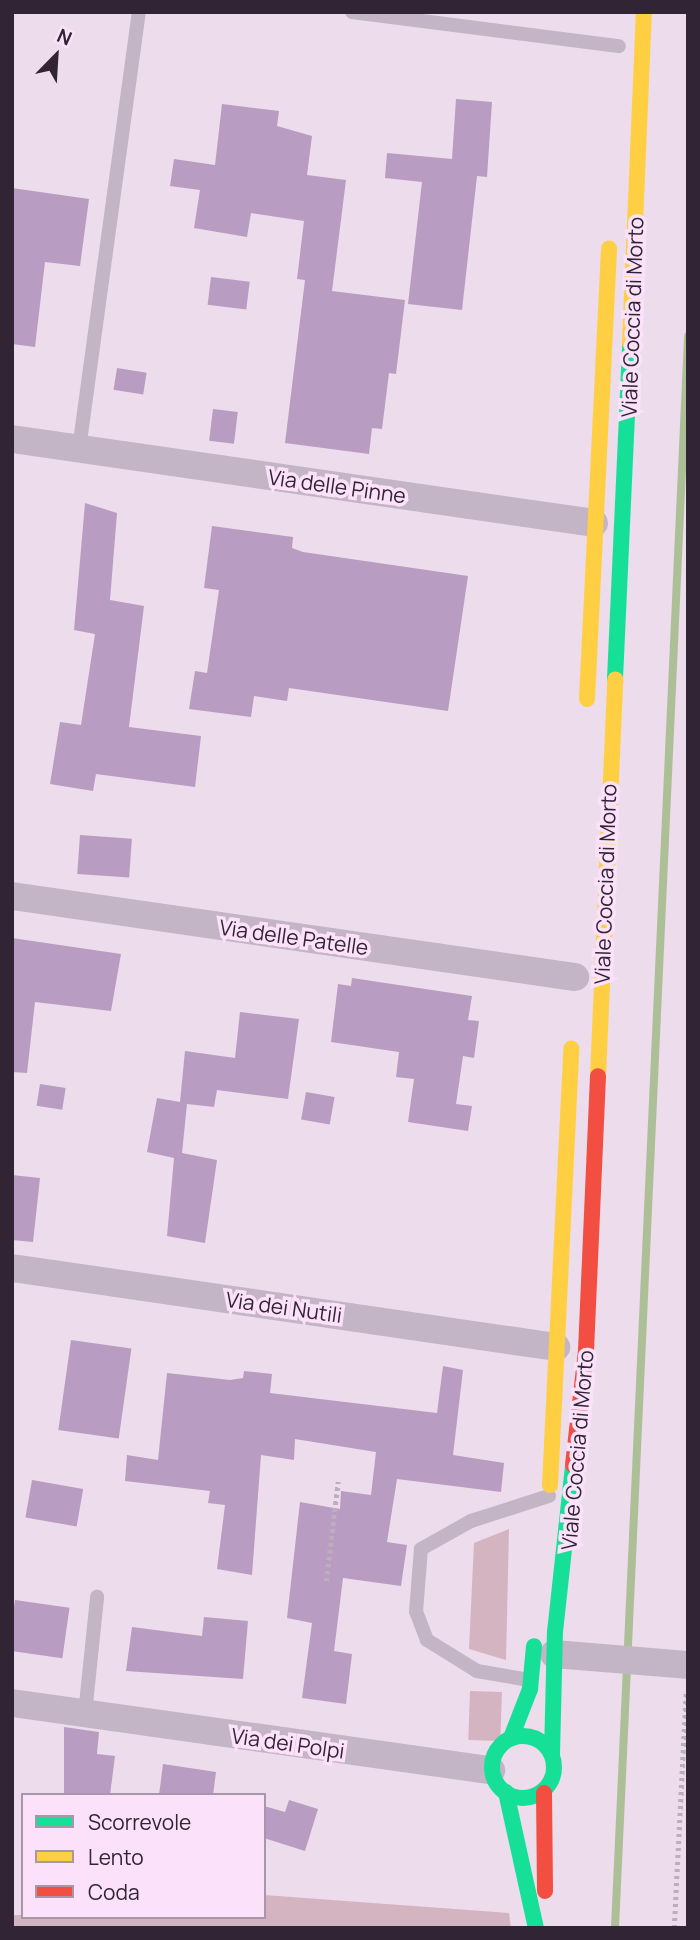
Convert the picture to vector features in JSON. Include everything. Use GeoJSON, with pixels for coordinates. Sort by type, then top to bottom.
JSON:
{"type":"FeatureCollection","features":[{"type":"Feature","properties":{"kind":"street","name":"Viale Coccia di Morto"},"geometry":{"type":"LineString","coordinates":[[552,1754],[554,1654],[586,1351],[644,12]]}},
{"type":"Feature","properties":{"kind":"street"},"geometry":{"type":"LineString","coordinates":[[618,53],[620,23]]}},
{"type":"Feature","properties":{"kind":"street","name":"Viale Coccia di Morto"},"geometry":{"type":"LineString","coordinates":[[586,716],[610,234]]}},
{"type":"Feature","properties":{"kind":"street","name":"Via delle Pinne"},"geometry":{"type":"LineString","coordinates":[[12,439],[594,523]]}},
{"type":"Feature","properties":{"kind":"street","name":"Via delle Patelle"},"geometry":{"type":"LineString","coordinates":[[12,896],[575,977]]}},
{"type":"Feature","properties":{"kind":"street","name":"Viale Coccia di Morto"},"geometry":{"type":"LineString","coordinates":[[547,1522],[572,1032]]}},
{"type":"Feature","properties":{"kind":"street","name":"Via dei Nutili"},"geometry":{"type":"LineString","coordinates":[[12,1268],[556,1347]]}},
{"type":"Feature","properties":{"kind":"street"},"geometry":{"type":"LineString","coordinates":[[511,1738],[531,1681],[536,1628]]}},
{"type":"Feature","properties":{"kind":"street"},"geometry":{"type":"LineString","coordinates":[[554,1654],[687,1665]]}},
{"type":"Feature","properties":{"kind":"street","name":"Via dei Polpi"},"geometry":{"type":"LineString","coordinates":[[12,1703],[352,1752],[499,1781]]}},
{"type":"Feature","properties":{"kind":"street"},"geometry":{"type":"LineString","coordinates":[[536,1928],[499,1781],[497,1746],[511,1738],[535,1740],[552,1754],[555,1768],[544,1793],[546,1928]]}},
{"type":"Feature","properties":{"kind":"street"},"geometry":{"type":"LineString","coordinates":[[499,1781],[531,1799],[544,1793]]}},
{"type":"Feature","properties":{"kind":"lane"},"geometry":{"type":"LineString","coordinates":[[79,449],[139,12]]}},
{"type":"Feature","properties":{"kind":"lane"},"geometry":{"type":"LineString","coordinates":[[352,12],[618,53]]}},
{"type":"Feature","properties":{"kind":"lane"},"geometry":{"type":"LineString","coordinates":[[531,1681],[477,1671],[427,1640],[416,1612],[421,1549],[471,1521],[549,1496]]}},
{"type":"Feature","properties":{"kind":"lane"},"geometry":{"type":"LineString","coordinates":[[85,1714],[97,1597]]}},
{"type":"Feature","properties":{"kind":"path"},"geometry":{"type":"LineString","coordinates":[[326,1581],[338,1482]]}},
{"type":"Feature","properties":{"kind":"path"},"geometry":{"type":"LineString","coordinates":[[674,1928],[687,1665]]}},
{"type":"Feature","properties":{"kind":"shaded area"},"geometry":{"type":"Polygon","coordinates":[[[509,1529],[506,1660],[469,1649],[474,1543],[509,1529]]]}},
{"type":"Feature","properties":{"kind":"shaded area"},"geometry":{"type":"Polygon","coordinates":[[[470,1691],[502,1692],[500,1741],[468,1740],[470,1691]]]}},
{"type":"Feature","properties":{"kind":"shaded area"},"geometry":{"type":"Polygon","coordinates":[[[266,1895],[509,1913],[511,1928],[12,1928],[12,1915],[21,1915],[21,1919],[266,1919],[266,1895]]]}},
{"type":"Feature","properties":{"kind":"building"},"geometry":{"type":"Polygon","coordinates":[[[456,99],[492,102],[487,177],[477,176],[462,310],[408,304],[422,182],[385,178],[387,153],[452,159],[456,99]]]}},
{"type":"Feature","properties":{"kind":"building"},"geometry":{"type":"Polygon","coordinates":[[[222,104],[279,111],[277,126],[312,136],[307,175],[346,180],[332,291],[405,300],[396,374],[389,373],[382,429],[372,428],[369,454],[285,443],[305,280],[297,279],[304,221],[251,213],[247,237],[194,228],[200,190],[170,186],[174,159],[215,165],[222,104]]]}},
{"type":"Feature","properties":{"kind":"building"},"geometry":{"type":"Polygon","coordinates":[[[12,188],[89,199],[80,266],[45,262],[35,347],[12,344],[12,188]]]}},
{"type":"Feature","properties":{"kind":"building"},"geometry":{"type":"Polygon","coordinates":[[[211,277],[250,282],[246,310],[208,305],[211,277]]]}},
{"type":"Feature","properties":{"kind":"building"},"geometry":{"type":"Polygon","coordinates":[[[117,368],[147,373],[143,394],[114,390],[117,368]]]}},
{"type":"Feature","properties":{"kind":"building"},"geometry":{"type":"Polygon","coordinates":[[[213,409],[238,412],[234,444],[209,441],[213,409]]]}},
{"type":"Feature","properties":{"kind":"building"},"geometry":{"type":"Polygon","coordinates":[[[85,503],[117,513],[110,600],[144,606],[129,727],[201,736],[195,787],[96,774],[93,791],[50,784],[60,722],[81,725],[95,634],[74,630],[85,503]]]}},
{"type":"Feature","properties":{"kind":"building"},"geometry":{"type":"Polygon","coordinates":[[[212,526],[293,537],[292,548],[303,552],[468,576],[448,711],[289,688],[287,701],[254,696],[251,717],[189,709],[195,671],[207,673],[219,590],[204,588],[212,526]]]}},
{"type":"Feature","properties":{"kind":"building"},"geometry":{"type":"Polygon","coordinates":[[[80,835],[132,839],[129,878],[77,874],[80,835]]]}},
{"type":"Feature","properties":{"kind":"building"},"geometry":{"type":"Polygon","coordinates":[[[12,938],[121,954],[111,1011],[35,1002],[27,1073],[12,1072],[12,938]]]}},
{"type":"Feature","properties":{"kind":"building"},"geometry":{"type":"Polygon","coordinates":[[[352,978],[472,996],[468,1020],[479,1021],[474,1058],[463,1056],[456,1104],[472,1106],[468,1131],[408,1122],[414,1079],[396,1077],[399,1052],[331,1042],[338,984],[351,986],[352,978]]]}},
{"type":"Feature","properties":{"kind":"building"},"geometry":{"type":"Polygon","coordinates":[[[240,1012],[299,1019],[288,1099],[217,1090],[214,1107],[187,1104],[182,1153],[217,1160],[205,1243],[167,1236],[174,1158],[147,1152],[157,1098],[180,1102],[185,1051],[235,1058],[240,1012]]]}},
{"type":"Feature","properties":{"kind":"building"},"geometry":{"type":"Polygon","coordinates":[[[40,1084],[66,1088],[62,1110],[37,1106],[40,1084]]]}},
{"type":"Feature","properties":{"kind":"building"},"geometry":{"type":"Polygon","coordinates":[[[306,1092],[335,1097],[330,1125],[301,1120],[306,1092]]]}},
{"type":"Feature","properties":{"kind":"building"},"geometry":{"type":"Polygon","coordinates":[[[12,1175],[40,1178],[33,1242],[12,1240],[12,1175]]]}},
{"type":"Feature","properties":{"kind":"building"},"geometry":{"type":"Polygon","coordinates":[[[71,1340],[131,1348],[119,1439],[58,1430],[71,1340]]]}},
{"type":"Feature","properties":{"kind":"building"},"geometry":{"type":"Polygon","coordinates":[[[443,1366],[463,1370],[453,1455],[504,1463],[501,1492],[397,1479],[387,1542],[407,1545],[401,1586],[343,1578],[334,1651],[352,1654],[346,1704],[302,1698],[312,1623],[287,1618],[300,1502],[340,1509],[341,1491],[371,1495],[376,1452],[295,1439],[294,1460],[261,1455],[252,1575],[217,1569],[225,1505],[208,1503],[210,1491],[125,1481],[127,1455],[158,1460],[167,1373],[230,1380],[243,1378],[244,1371],[272,1374],[270,1393],[437,1413],[443,1366]]]}},
{"type":"Feature","properties":{"kind":"building"},"geometry":{"type":"Polygon","coordinates":[[[32,1480],[83,1489],[77,1526],[25,1517],[32,1480]]]}},
{"type":"Feature","properties":{"kind":"building"},"geometry":{"type":"Polygon","coordinates":[[[15,1600],[69,1608],[62,1658],[12,1651],[15,1600]]]}},
{"type":"Feature","properties":{"kind":"building"},"geometry":{"type":"Polygon","coordinates":[[[204,1617],[248,1621],[243,1679],[126,1671],[132,1627],[202,1636],[204,1617]]]}},
{"type":"Feature","properties":{"kind":"building"},"geometry":{"type":"Polygon","coordinates":[[[64,1727],[99,1732],[97,1754],[115,1756],[110,1793],[64,1793],[64,1727]]]}},
{"type":"Feature","properties":{"kind":"building"},"geometry":{"type":"Polygon","coordinates":[[[163,1764],[216,1772],[213,1793],[159,1793],[163,1764]]]}},
{"type":"Feature","properties":{"kind":"building"},"geometry":{"type":"Polygon","coordinates":[[[289,1800],[318,1809],[305,1851],[266,1839],[266,1807],[285,1812],[289,1800]]]}},
{"type":"Feature","properties":{"kind":"waterway"},"geometry":{"type":"LineString","coordinates":[[615,1928],[688,336]]}},
{"type":"Feature","properties":{"kind":"traffic: fast"},"geometry":{"type":"LineString","coordinates":[[615,679],[630,343]]}},
{"type":"Feature","properties":{"kind":"traffic: fast"},"geometry":{"type":"LineString","coordinates":[[552,1754],[555,1632],[573,1465]]}},
{"type":"Feature","properties":{"kind":"traffic: fast"},"geometry":{"type":"LineString","coordinates":[[511,1738],[530,1689],[534,1646]]}},
{"type":"Feature","properties":{"kind":"traffic: fast"},"geometry":{"type":"LineString","coordinates":[[523,1736],[535,1738],[545,1745],[552,1755],[554,1767],[552,1779],[545,1789],[535,1796],[523,1798],[511,1796],[501,1789],[494,1779],[492,1767],[494,1755],[501,1745],[511,1738],[523,1736]]}},
{"type":"Feature","properties":{"kind":"traffic: fast"},"geometry":{"type":"LineString","coordinates":[[506,1792],[536,1928]]}},
{"type":"Feature","properties":{"kind":"traffic: slow"},"geometry":{"type":"LineString","coordinates":[[630,343],[644,12]]}},
{"type":"Feature","properties":{"kind":"traffic: slow"},"geometry":{"type":"LineString","coordinates":[[587,699],[609,249]]}},
{"type":"Feature","properties":{"kind":"traffic: slow"},"geometry":{"type":"LineString","coordinates":[[598,1076],[615,679]]}},
{"type":"Feature","properties":{"kind":"traffic: slow"},"geometry":{"type":"LineString","coordinates":[[550,1485],[571,1049]]}},
{"type":"Feature","properties":{"kind":"traffic: jam"},"geometry":{"type":"LineString","coordinates":[[573,1465],[586,1351],[598,1076]]}},
{"type":"Feature","properties":{"kind":"traffic: jam"},"geometry":{"type":"LineString","coordinates":[[544,1793],[545,1891]]}}]}
